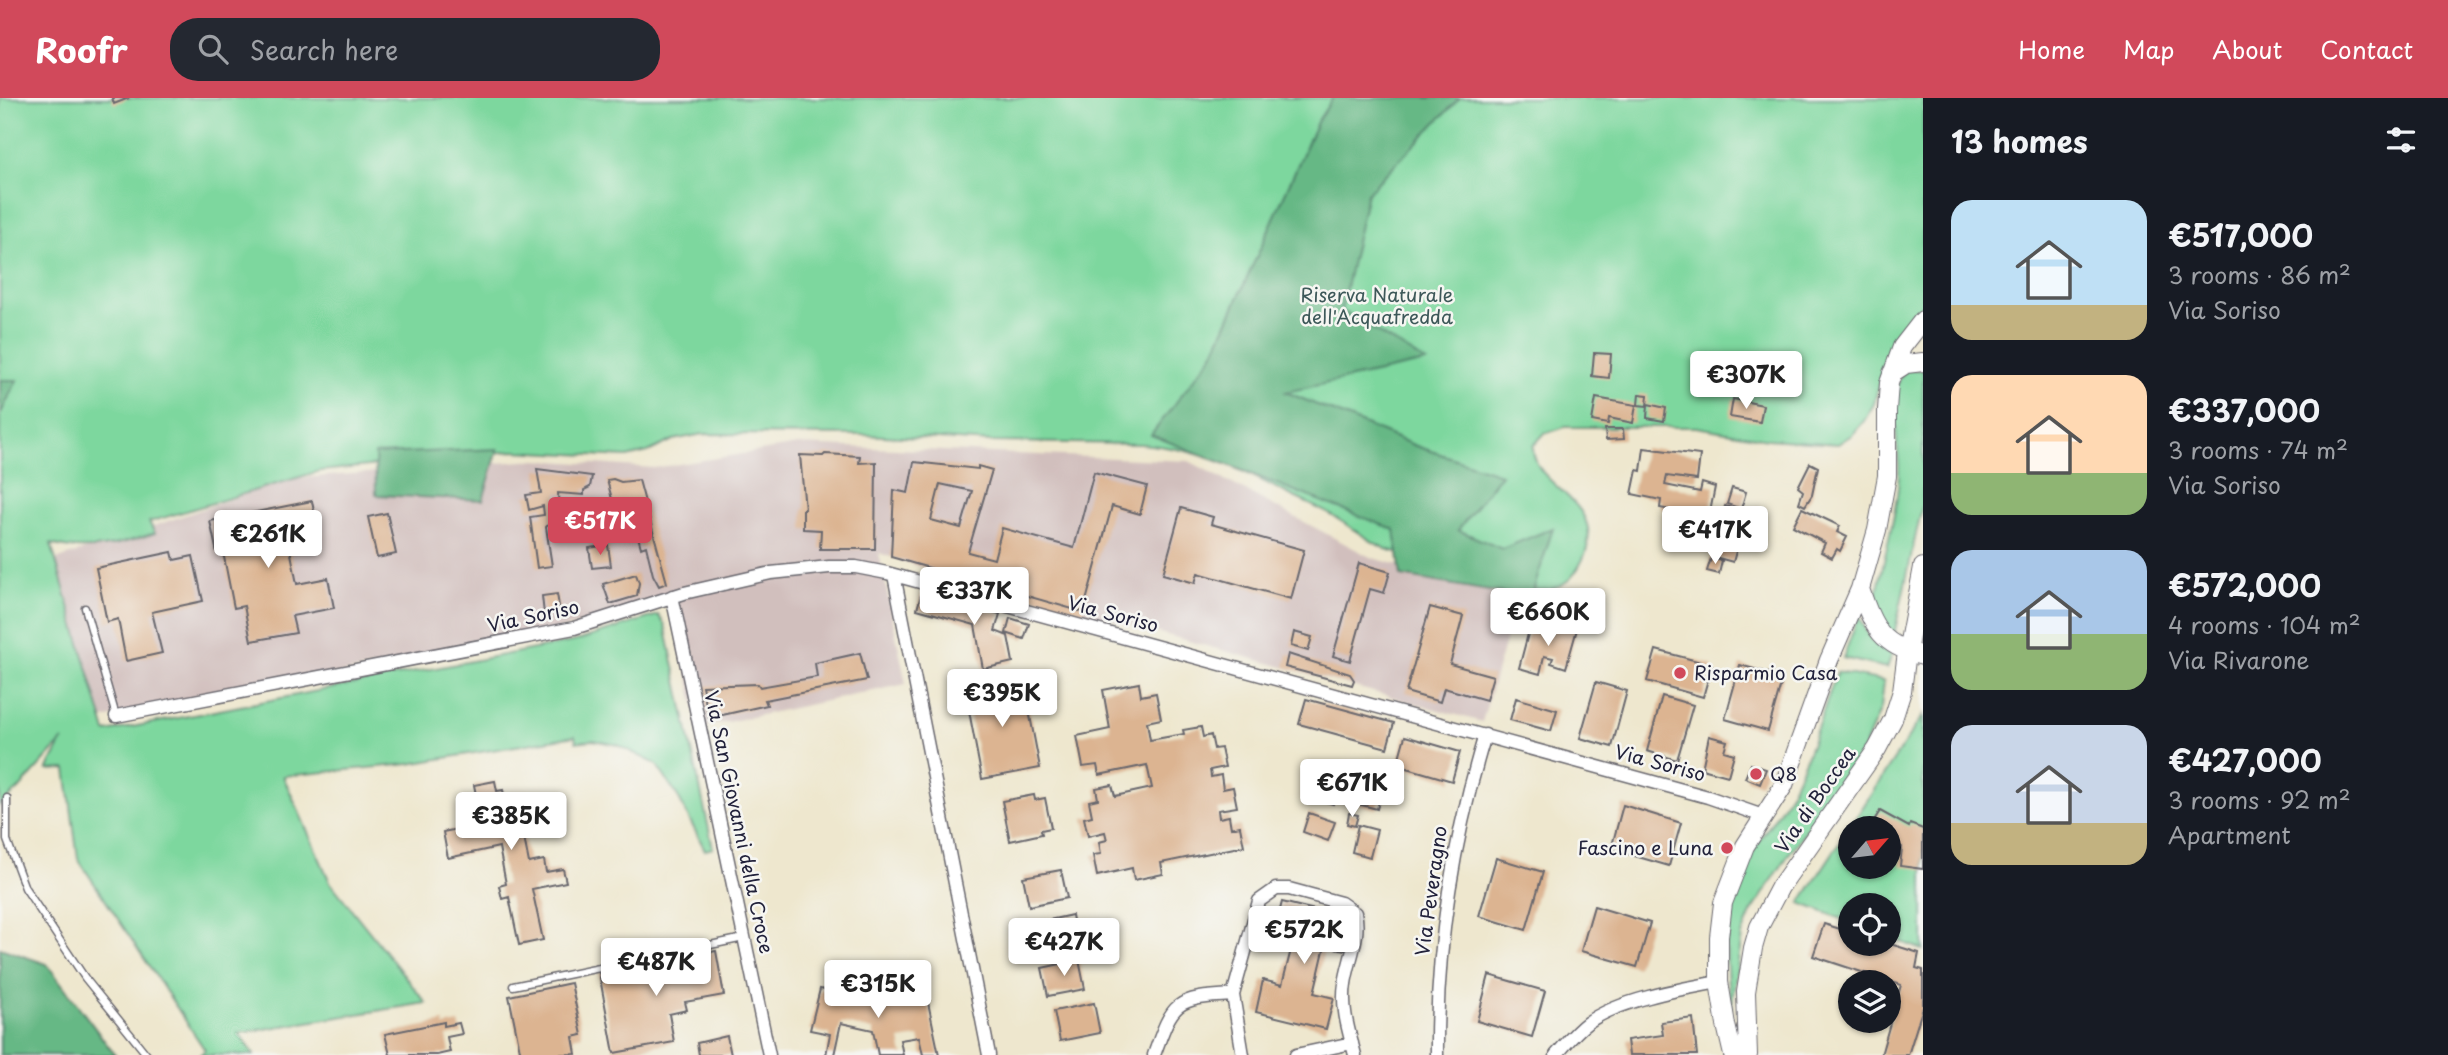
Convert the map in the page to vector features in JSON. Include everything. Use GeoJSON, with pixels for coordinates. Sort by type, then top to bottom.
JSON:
{"type":"FeatureCollection","features":[{"type":"Feature","properties":{"kind":"main road","name":"Via di Boccea"},"geometry":{"type":"LineString","coordinates":[[1733,1055],[1719,982],[1719,937],[1723,903],[1745,846],[1784,785],[1829,660],[1860,589],[1885,485],[1888,395],[1892,373],[1902,347],[1923,320]]}},
{"type":"Feature","properties":{"kind":"main road"},"geometry":{"type":"LineString","coordinates":[[1892,373],[1906,364],[1923,362]]}},
{"type":"Feature","properties":{"kind":"main road","name":"Via di Boccea"},"geometry":{"type":"LineString","coordinates":[[1748,1055],[1746,992],[1759,927],[1780,887],[1882,741],[1915,654],[1923,567]]}},
{"type":"Feature","properties":{"kind":"main road"},"geometry":{"type":"LineString","coordinates":[[1860,589],[1880,634],[1889,643],[1915,654]]}},
{"type":"Feature","properties":{"kind":"street","name":"Via Soriso"},"geometry":{"type":"LineString","coordinates":[[116,716],[574,628],[708,586],[793,569],[856,567],[1485,735],[1708,797],[1763,816]]}},
{"type":"Feature","properties":{"kind":"street"},"geometry":{"type":"LineString","coordinates":[[894,575],[989,1055]]}},
{"type":"Feature","properties":{"kind":"street","name":"Via San Giovanni della Croce"},"geometry":{"type":"LineString","coordinates":[[672,596],[769,1055]]}},
{"type":"Feature","properties":{"kind":"street","name":"Via Peveragno"},"geometry":{"type":"LineString","coordinates":[[1437,1055],[1440,957],[1448,894],[1465,802],[1485,735]]}},
{"type":"Feature","properties":{"kind":"street"},"geometry":{"type":"LineString","coordinates":[[1243,1055],[1233,995],[1259,901],[1267,894],[1283,888],[1347,905],[1355,914],[1357,925],[1344,992],[1353,1049],[1296,1055]]}},
{"type":"Feature","properties":{"kind":"street"},"geometry":{"type":"LineString","coordinates":[[1556,1055],[1586,1024],[1604,1013],[1669,992],[1719,982]]}},
{"type":"Feature","properties":{"kind":"street"},"geometry":{"type":"LineString","coordinates":[[1154,1055],[1168,1016],[1180,1005],[1201,998],[1233,995]]}},
{"type":"Feature","properties":{"kind":"lane"},"geometry":{"type":"LineString","coordinates":[[85,608],[116,716]]}},
{"type":"Feature","properties":{"kind":"lane"},"geometry":{"type":"LineString","coordinates":[[7,798],[7,840],[25,888],[90,986],[147,1055]]}},
{"type":"Feature","properties":{"kind":"lane"},"geometry":{"type":"LineString","coordinates":[[513,986],[744,938]]}},
{"type":"Feature","properties":{"kind":"shaded area"},"geometry":{"type":"Polygon","coordinates":[[[798,445],[1189,461],[1372,558],[1518,596],[1482,722],[914,565],[879,553],[906,684],[699,728],[672,597],[544,634],[102,719],[56,560],[289,479],[536,460],[654,468],[798,445]]]}},
{"type":"Feature","properties":{"kind":"green space","name":"Riserva Naturale dell'Acquafredda"},"geometry":{"type":"Polygon","coordinates":[[[0,98],[1923,98],[1923,303],[1890,349],[1874,404],[1864,421],[1853,434],[1838,444],[1768,439],[1696,427],[1565,427],[1544,434],[1533,446],[1536,461],[1544,473],[1579,508],[1586,522],[1589,539],[1577,570],[1563,584],[1548,590],[1532,589],[1386,549],[1326,512],[1252,476],[1181,450],[1141,444],[993,442],[865,435],[703,434],[673,440],[648,452],[627,457],[513,451],[320,471],[149,522],[155,533],[129,541],[90,548],[51,544],[106,732],[576,641],[658,615],[665,625],[713,848],[705,850],[677,795],[656,764],[618,745],[593,740],[576,742],[575,736],[409,764],[283,776],[330,882],[426,1003],[239,1033],[254,1055],[200,1055],[205,1050],[78,859],[66,769],[47,770],[63,740],[19,789],[0,805],[0,98]]]}},
{"type":"Feature","properties":{"kind":"green space"},"geometry":{"type":"Polygon","coordinates":[[[1333,98],[1460,98],[1367,193],[1341,310],[1426,362],[1286,392],[1416,446],[1501,474],[1458,530],[1502,549],[1553,528],[1531,598],[1401,576],[1395,530],[1151,435],[1213,354],[1317,122],[1333,98]]]}},
{"type":"Feature","properties":{"kind":"green space"},"geometry":{"type":"Polygon","coordinates":[[[1905,370],[1923,370],[1923,502],[1894,635],[1885,629],[1880,621],[1876,601],[1894,517],[1899,467],[1895,402],[1900,378],[1905,370]]]}},
{"type":"Feature","properties":{"kind":"green space"},"geometry":{"type":"Polygon","coordinates":[[[0,380],[17,380],[0,415],[0,380]]]}},
{"type":"Feature","properties":{"kind":"green space"},"geometry":{"type":"Polygon","coordinates":[[[498,449],[483,500],[376,495],[375,454],[498,449]]]}},
{"type":"Feature","properties":{"kind":"green space"},"geometry":{"type":"Polygon","coordinates":[[[1859,615],[1871,639],[1892,654],[1887,668],[1843,658],[1859,615]]]}},
{"type":"Feature","properties":{"kind":"green space"},"geometry":{"type":"Polygon","coordinates":[[[1837,672],[1884,681],[1881,708],[1863,750],[1751,913],[1742,935],[1731,1010],[1726,952],[1733,894],[1748,858],[1798,777],[1837,672]]]}},
{"type":"Feature","properties":{"kind":"green space"},"geometry":{"type":"Polygon","coordinates":[[[1923,715],[1923,950],[1901,942],[1901,893],[1838,893],[1838,917],[1800,903],[1838,845],[1838,879],[1901,879],[1901,816],[1857,816],[1923,715]]]}},
{"type":"Feature","properties":{"kind":"green space"},"geometry":{"type":"Polygon","coordinates":[[[0,948],[47,964],[115,1055],[0,1055],[0,948]]]}},
{"type":"Feature","properties":{"kind":"building"},"geometry":{"type":"Polygon","coordinates":[[[112,98],[129,98],[114,104],[112,98]]]}},
{"type":"Feature","properties":{"kind":"building"},"geometry":{"type":"Polygon","coordinates":[[[1594,353],[1611,354],[1609,378],[1592,376],[1594,353]]]}},
{"type":"Feature","properties":{"kind":"building"},"geometry":{"type":"Polygon","coordinates":[[[1639,394],[1648,395],[1647,406],[1638,405],[1639,394]]]}},
{"type":"Feature","properties":{"kind":"building"},"geometry":{"type":"Polygon","coordinates":[[[1596,398],[1636,405],[1633,423],[1609,418],[1608,424],[1592,421],[1596,398]]]}},
{"type":"Feature","properties":{"kind":"building"},"geometry":{"type":"Polygon","coordinates":[[[1733,399],[1763,405],[1760,422],[1730,417],[1733,399]]]}},
{"type":"Feature","properties":{"kind":"building"},"geometry":{"type":"Polygon","coordinates":[[[1648,404],[1666,408],[1664,421],[1647,418],[1648,404]]]}},
{"type":"Feature","properties":{"kind":"building"},"geometry":{"type":"Polygon","coordinates":[[[1605,429],[1623,429],[1624,439],[1606,440],[1605,429]]]}},
{"type":"Feature","properties":{"kind":"building"},"geometry":{"type":"Polygon","coordinates":[[[1644,448],[1700,455],[1697,480],[1667,476],[1665,485],[1700,492],[1702,483],[1715,487],[1708,522],[1675,515],[1676,511],[1660,508],[1661,500],[1632,494],[1637,470],[1641,471],[1644,448]]]}},
{"type":"Feature","properties":{"kind":"building"},"geometry":{"type":"Polygon","coordinates":[[[800,455],[860,456],[859,463],[876,462],[875,549],[820,549],[821,530],[803,529],[805,509],[800,455]]]}},
{"type":"Feature","properties":{"kind":"building"},"geometry":{"type":"Polygon","coordinates":[[[914,462],[978,469],[978,466],[992,470],[968,552],[994,559],[1002,528],[1074,548],[1094,472],[1147,486],[1140,514],[1112,506],[1083,612],[891,557],[894,490],[908,493],[914,462]],[[940,484],[931,520],[961,528],[972,491],[940,484]]]}},
{"type":"Feature","properties":{"kind":"building"},"geometry":{"type":"Polygon","coordinates":[[[1810,463],[1818,467],[1812,495],[1805,506],[1799,503],[1803,491],[1798,487],[1810,463]]]}},
{"type":"Feature","properties":{"kind":"building"},"geometry":{"type":"Polygon","coordinates":[[[537,469],[592,476],[590,487],[584,490],[584,495],[558,493],[559,513],[546,527],[552,566],[537,568],[530,517],[544,515],[543,506],[529,510],[526,495],[541,493],[537,469]]]}},
{"type":"Feature","properties":{"kind":"building"},"geometry":{"type":"Polygon","coordinates":[[[607,480],[621,482],[639,480],[667,583],[659,586],[653,575],[646,546],[641,548],[633,517],[618,522],[607,480]]]}},
{"type":"Feature","properties":{"kind":"building"},"geometry":{"type":"Polygon","coordinates":[[[1732,488],[1746,492],[1741,509],[1727,504],[1732,488]]]}},
{"type":"Feature","properties":{"kind":"building"},"geometry":{"type":"Polygon","coordinates":[[[312,501],[315,517],[285,523],[297,584],[328,578],[334,608],[292,616],[296,633],[251,641],[244,606],[234,608],[223,552],[217,553],[210,521],[312,501]]]}},
{"type":"Feature","properties":{"kind":"building"},"geometry":{"type":"Polygon","coordinates":[[[1725,506],[1747,513],[1733,562],[1711,556],[1725,506]]]}},
{"type":"Feature","properties":{"kind":"building"},"geometry":{"type":"Polygon","coordinates":[[[1181,508],[1213,517],[1211,524],[1304,550],[1291,599],[1198,573],[1195,583],[1163,574],[1181,508]]]}},
{"type":"Feature","properties":{"kind":"building"},"geometry":{"type":"Polygon","coordinates":[[[1802,508],[1840,526],[1837,532],[1847,537],[1840,551],[1837,549],[1832,558],[1821,552],[1825,543],[1793,526],[1802,508]]]}},
{"type":"Feature","properties":{"kind":"building"},"geometry":{"type":"Polygon","coordinates":[[[387,513],[396,554],[377,558],[368,517],[387,513]]]}},
{"type":"Feature","properties":{"kind":"building"},"geometry":{"type":"Polygon","coordinates":[[[608,545],[611,566],[592,568],[589,548],[608,545]]]}},
{"type":"Feature","properties":{"kind":"building"},"geometry":{"type":"Polygon","coordinates":[[[172,552],[174,560],[193,556],[203,601],[152,612],[162,653],[126,661],[118,619],[107,622],[96,568],[172,552]]]}},
{"type":"Feature","properties":{"kind":"building"},"geometry":{"type":"Polygon","coordinates":[[[1711,558],[1722,561],[1719,574],[1707,571],[1711,558]]]}},
{"type":"Feature","properties":{"kind":"building"},"geometry":{"type":"Polygon","coordinates":[[[1359,563],[1390,572],[1384,593],[1370,589],[1350,661],[1333,656],[1359,563]]]}},
{"type":"Feature","properties":{"kind":"building"},"geometry":{"type":"Polygon","coordinates":[[[636,574],[639,583],[637,596],[610,604],[603,584],[636,574]]]}},
{"type":"Feature","properties":{"kind":"building"},"geometry":{"type":"Polygon","coordinates":[[[922,592],[1000,614],[995,631],[1008,636],[1013,662],[983,669],[975,625],[917,609],[922,592]]]}},
{"type":"Feature","properties":{"kind":"building"},"geometry":{"type":"Polygon","coordinates":[[[557,594],[560,612],[544,614],[542,596],[557,594]]]}},
{"type":"Feature","properties":{"kind":"building"},"geometry":{"type":"Polygon","coordinates":[[[1430,607],[1463,616],[1450,664],[1493,676],[1486,700],[1444,688],[1440,702],[1406,692],[1430,607]]]}},
{"type":"Feature","properties":{"kind":"building"},"geometry":{"type":"Polygon","coordinates":[[[1010,618],[1029,624],[1024,639],[1006,633],[1010,618]]]}},
{"type":"Feature","properties":{"kind":"building"},"geometry":{"type":"Polygon","coordinates":[[[1552,622],[1577,629],[1566,668],[1551,663],[1553,658],[1544,656],[1540,674],[1519,668],[1529,630],[1549,636],[1552,622]]]}},
{"type":"Feature","properties":{"kind":"building"},"geometry":{"type":"Polygon","coordinates":[[[1294,632],[1312,637],[1308,651],[1291,646],[1294,632]]]}},
{"type":"Feature","properties":{"kind":"building","name":"Risparmio Casa"},"geometry":{"type":"Polygon","coordinates":[[[1656,650],[1712,665],[1703,697],[1647,681],[1656,650]]]}},
{"type":"Feature","properties":{"kind":"building"},"geometry":{"type":"Polygon","coordinates":[[[860,653],[867,680],[765,700],[767,705],[709,718],[702,686],[758,684],[760,687],[817,677],[815,663],[860,653]]]}},
{"type":"Feature","properties":{"kind":"building"},"geometry":{"type":"Polygon","coordinates":[[[1288,654],[1350,674],[1354,680],[1352,685],[1285,667],[1288,654]]]}},
{"type":"Feature","properties":{"kind":"building"},"geometry":{"type":"Polygon","coordinates":[[[1740,665],[1783,677],[1768,731],[1725,719],[1740,665]]]}},
{"type":"Feature","properties":{"kind":"building"},"geometry":{"type":"Polygon","coordinates":[[[1023,679],[1040,768],[982,779],[965,690],[1023,679]]]}},
{"type":"Feature","properties":{"kind":"building"},"geometry":{"type":"Polygon","coordinates":[[[1596,682],[1627,691],[1612,747],[1580,738],[1596,682]]]}},
{"type":"Feature","properties":{"kind":"building"},"geometry":{"type":"Polygon","coordinates":[[[1139,683],[1141,696],[1156,693],[1161,719],[1147,722],[1150,740],[1184,734],[1183,730],[1201,727],[1203,737],[1211,735],[1214,749],[1221,748],[1225,767],[1210,770],[1211,777],[1221,775],[1223,789],[1233,787],[1237,807],[1218,810],[1219,818],[1229,816],[1231,828],[1240,826],[1244,846],[1161,863],[1163,874],[1134,880],[1132,868],[1097,876],[1093,855],[1101,854],[1099,842],[1107,840],[1105,832],[1088,836],[1084,818],[1092,816],[1089,801],[1098,799],[1096,788],[1112,785],[1115,796],[1152,788],[1147,765],[1099,775],[1097,765],[1083,767],[1077,736],[1110,729],[1103,690],[1139,683]]]}},
{"type":"Feature","properties":{"kind":"building"},"geometry":{"type":"Polygon","coordinates":[[[1662,696],[1693,705],[1677,760],[1647,751],[1662,696]]]}},
{"type":"Feature","properties":{"kind":"building"},"geometry":{"type":"Polygon","coordinates":[[[1516,698],[1557,710],[1551,731],[1510,720],[1516,698]]]}},
{"type":"Feature","properties":{"kind":"building"},"geometry":{"type":"Polygon","coordinates":[[[1306,699],[1394,723],[1387,748],[1299,724],[1306,699]]]}},
{"type":"Feature","properties":{"kind":"building"},"geometry":{"type":"Polygon","coordinates":[[[1405,736],[1460,752],[1452,781],[1397,765],[1405,736]]]}},
{"type":"Feature","properties":{"kind":"building"},"geometry":{"type":"Polygon","coordinates":[[[1709,736],[1727,741],[1724,751],[1734,754],[1728,776],[1702,769],[1709,736]]]}},
{"type":"Feature","properties":{"kind":"building","name":"Q8"},"geometry":{"type":"Polygon","coordinates":[[[1751,764],[1766,769],[1760,784],[1745,778],[1751,764]]]}},
{"type":"Feature","properties":{"kind":"building"},"geometry":{"type":"Polygon","coordinates":[[[1324,766],[1342,771],[1333,804],[1316,799],[1324,766]]]}},
{"type":"Feature","properties":{"kind":"building"},"geometry":{"type":"Polygon","coordinates":[[[1365,777],[1384,782],[1377,809],[1358,804],[1365,777]]]}},
{"type":"Feature","properties":{"kind":"building"},"geometry":{"type":"Polygon","coordinates":[[[495,781],[497,791],[503,790],[507,808],[518,806],[517,801],[527,799],[528,806],[554,801],[560,829],[535,834],[531,815],[520,817],[529,863],[544,860],[546,872],[563,869],[566,882],[532,889],[543,940],[519,945],[509,897],[502,899],[499,886],[506,884],[499,847],[448,858],[443,832],[482,824],[474,785],[495,781]]]}},
{"type":"Feature","properties":{"kind":"building"},"geometry":{"type":"Polygon","coordinates":[[[1034,795],[1035,800],[1045,798],[1051,828],[1041,830],[1042,834],[1010,841],[1002,801],[1034,795]]]}},
{"type":"Feature","properties":{"kind":"building"},"geometry":{"type":"Polygon","coordinates":[[[1623,805],[1681,823],[1669,866],[1611,849],[1623,805]]]}},
{"type":"Feature","properties":{"kind":"building"},"geometry":{"type":"Polygon","coordinates":[[[1309,813],[1335,822],[1328,841],[1303,832],[1309,813]]]}},
{"type":"Feature","properties":{"kind":"building"},"geometry":{"type":"Polygon","coordinates":[[[1349,813],[1358,815],[1355,826],[1347,824],[1349,813]]]}},
{"type":"Feature","properties":{"kind":"building"},"geometry":{"type":"Polygon","coordinates":[[[1901,823],[1923,829],[1923,869],[1901,866],[1901,823]]]}},
{"type":"Feature","properties":{"kind":"building"},"geometry":{"type":"Polygon","coordinates":[[[1358,825],[1377,830],[1370,857],[1352,852],[1358,825]]]}},
{"type":"Feature","properties":{"kind":"building"},"geometry":{"type":"Polygon","coordinates":[[[1496,858],[1543,872],[1526,930],[1479,916],[1496,858]]]}},
{"type":"Feature","properties":{"kind":"building"},"geometry":{"type":"Polygon","coordinates":[[[1061,870],[1067,898],[1029,906],[1023,877],[1061,870]]]}},
{"type":"Feature","properties":{"kind":"building"},"geometry":{"type":"Polygon","coordinates":[[[1282,902],[1352,919],[1345,950],[1325,946],[1314,993],[1334,998],[1326,1029],[1256,1012],[1263,980],[1282,985],[1294,938],[1274,933],[1282,902]]]}},
{"type":"Feature","properties":{"kind":"building"},"geometry":{"type":"Polygon","coordinates":[[[1594,906],[1650,923],[1637,967],[1581,951],[1594,906]]]}},
{"type":"Feature","properties":{"kind":"building"},"geometry":{"type":"Polygon","coordinates":[[[1072,915],[1077,943],[1040,950],[1035,923],[1072,915]]]}},
{"type":"Feature","properties":{"kind":"building"},"geometry":{"type":"Polygon","coordinates":[[[1824,924],[1838,928],[1838,956],[1901,956],[1901,947],[1919,953],[1916,968],[1923,970],[1923,1007],[1908,1055],[1881,1055],[1887,1033],[1901,1033],[1901,970],[1855,970],[1813,956],[1824,924]]]}},
{"type":"Feature","properties":{"kind":"building"},"geometry":{"type":"Polygon","coordinates":[[[716,951],[724,995],[685,1002],[687,1010],[669,1014],[674,1042],[614,1053],[599,973],[716,951]]]}},
{"type":"Feature","properties":{"kind":"building"},"geometry":{"type":"Polygon","coordinates":[[[1079,960],[1085,989],[1048,996],[1042,968],[1079,960]]]}},
{"type":"Feature","properties":{"kind":"building"},"geometry":{"type":"Polygon","coordinates":[[[1489,975],[1545,991],[1532,1037],[1477,1021],[1489,975]]]}},
{"type":"Feature","properties":{"kind":"building"},"geometry":{"type":"Polygon","coordinates":[[[571,983],[582,1035],[573,1037],[576,1054],[521,1055],[509,996],[571,983]]]}},
{"type":"Feature","properties":{"kind":"building"},"geometry":{"type":"Polygon","coordinates":[[[925,988],[939,1055],[923,1055],[919,1037],[900,1040],[903,1055],[878,1055],[873,1030],[841,1023],[834,1055],[826,1055],[830,1034],[810,1030],[820,989],[867,1000],[925,988]]]}},
{"type":"Feature","properties":{"kind":"building"},"geometry":{"type":"Polygon","coordinates":[[[1094,1003],[1100,1033],[1060,1041],[1054,1011],[1094,1003]]]}},
{"type":"Feature","properties":{"kind":"building"},"geometry":{"type":"Polygon","coordinates":[[[1693,1018],[1697,1055],[1629,1055],[1627,1040],[1663,1035],[1661,1022],[1693,1018]]]}},
{"type":"Feature","properties":{"kind":"building"},"geometry":{"type":"Polygon","coordinates":[[[444,1022],[444,1026],[459,1023],[462,1034],[447,1037],[450,1052],[437,1055],[390,1055],[385,1034],[444,1022]]]}},
{"type":"Feature","properties":{"kind":"building"},"geometry":{"type":"Polygon","coordinates":[[[727,1036],[731,1055],[699,1055],[697,1043],[727,1036]]]}},
{"type":"Feature","properties":{"kind":"place","name":"Risparmio Casa"},"geometry":{"type":"Point","coordinates":[1680,673]}},
{"type":"Feature","properties":{"kind":"place","name":"Q8"},"geometry":{"type":"Point","coordinates":[1756,774]}},
{"type":"Feature","properties":{"kind":"place","name":"Fascino e Luna"},"geometry":{"type":"Point","coordinates":[1727,848]}}]}
